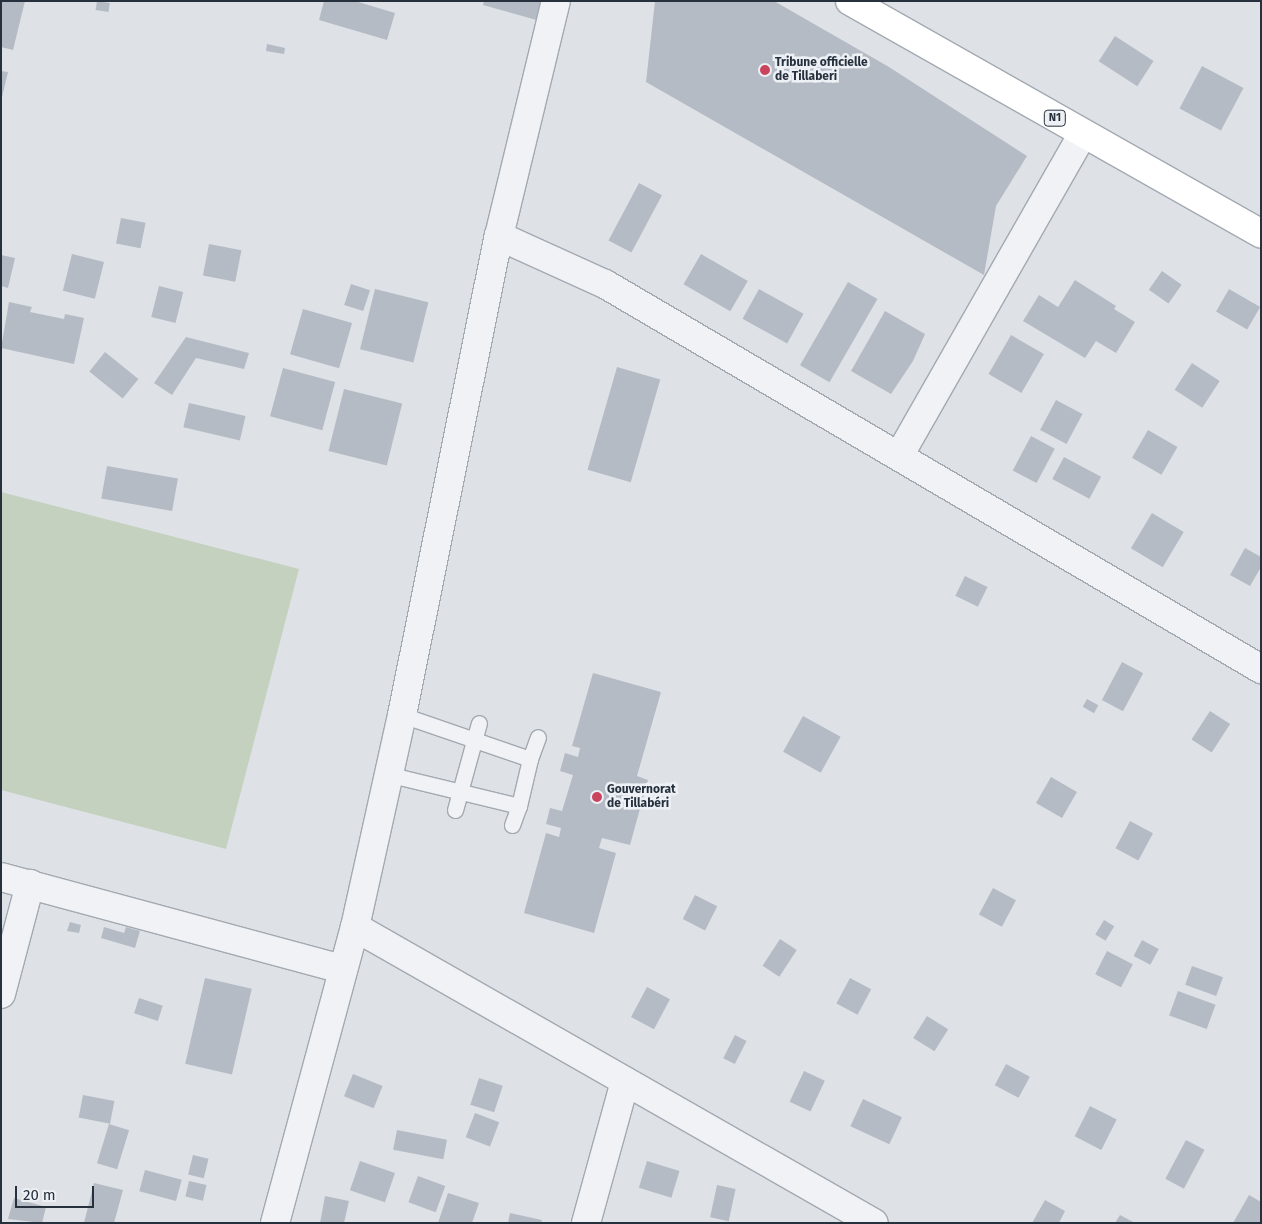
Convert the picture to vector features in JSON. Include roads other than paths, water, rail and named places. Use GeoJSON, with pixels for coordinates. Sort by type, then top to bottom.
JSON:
{"type":"FeatureCollection","features":[{"type":"Feature","properties":{"kind":"main road","name":"N1"},"geometry":{"type":"LineString","coordinates":[[850,1],[1261,234]]}},
{"type":"Feature","properties":{"kind":"street"},"geometry":{"type":"LineString","coordinates":[[275,1223],[354,927],[387,774],[402,715],[499,236],[556,1]]}},
{"type":"Feature","properties":{"kind":"street"},"geometry":{"type":"LineString","coordinates":[[899,456],[1083,134]]}},
{"type":"Feature","properties":{"kind":"street"},"geometry":{"type":"LineString","coordinates":[[499,236],[606,284],[1261,669]]}},
{"type":"Feature","properties":{"kind":"street"},"geometry":{"type":"LineString","coordinates":[[1,876],[343,970]]}},
{"type":"Feature","properties":{"kind":"street"},"geometry":{"type":"LineString","coordinates":[[1,994],[30,884]]}},
{"type":"Feature","properties":{"kind":"street"},"geometry":{"type":"LineString","coordinates":[[354,927],[873,1223]]}},
{"type":"Feature","properties":{"kind":"street"},"geometry":{"type":"LineString","coordinates":[[586,1223],[625,1081]]}},
{"type":"Feature","properties":{"kind":"lane"},"geometry":{"type":"LineString","coordinates":[[402,715],[530,759]]}},
{"type":"Feature","properties":{"kind":"lane"},"geometry":{"type":"LineString","coordinates":[[455,810],[479,723]]}},
{"type":"Feature","properties":{"kind":"lane"},"geometry":{"type":"LineString","coordinates":[[512,825],[519,806],[530,759],[538,738]]}},
{"type":"Feature","properties":{"kind":"lane"},"geometry":{"type":"LineString","coordinates":[[387,774],[519,806]]}},
{"type":"Feature","properties":{"kind":"place","name":"Tribune officielle de Tillaberi"},"geometry":{"type":"Point","coordinates":[765,70]}},
{"type":"Feature","properties":{"kind":"place","name":"Gouvernorat de Tillabéri"},"geometry":{"type":"Point","coordinates":[597,797]}}]}
